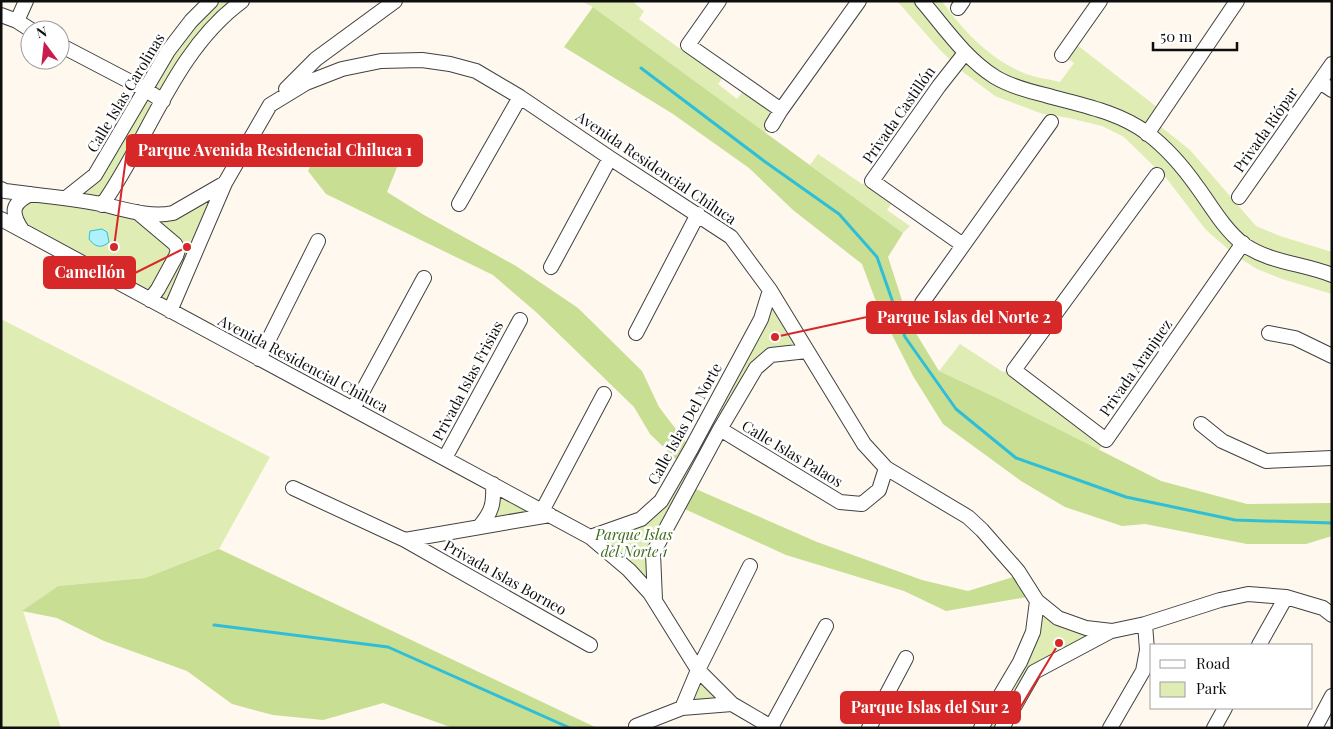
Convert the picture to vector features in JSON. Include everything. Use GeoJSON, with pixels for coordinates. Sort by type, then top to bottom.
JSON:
{"type":"FeatureCollection","features":[{"type":"Feature","properties":{"kind":"street"},"geometry":{"type":"LineString","coordinates":[[17,21],[26,1]]}},
{"type":"Feature","properties":{"kind":"street","name":"Calle Islas Carolinas"},"geometry":{"type":"LineString","coordinates":[[66,198],[95,175],[168,52],[191,21],[211,1]]}},
{"type":"Feature","properties":{"kind":"street"},"geometry":{"type":"LineString","coordinates":[[102,204],[117,184],[186,61],[212,29],[242,1]]}},
{"type":"Feature","properties":{"kind":"street"},"geometry":{"type":"LineString","coordinates":[[270,105],[316,59],[395,1]]}},
{"type":"Feature","properties":{"kind":"street"},"geometry":{"type":"LineString","coordinates":[[719,1],[688,45],[781,110]]}},
{"type":"Feature","properties":{"kind":"street"},"geometry":{"type":"LineString","coordinates":[[772,125],[860,1]]}},
{"type":"Feature","properties":{"kind":"street"},"geometry":{"type":"LineString","coordinates":[[922,1],[965,53],[996,77],[1025,90],[1108,112],[1147,134],[1172,156],[1198,187],[1223,223],[1243,243],[1270,258],[1330,272]]}},
{"type":"Feature","properties":{"kind":"street"},"geometry":{"type":"LineString","coordinates":[[1062,55],[1100,1]]}},
{"type":"Feature","properties":{"kind":"street"},"geometry":{"type":"LineString","coordinates":[[1147,134],[1237,1]]}},
{"type":"Feature","properties":{"kind":"street"},"geometry":{"type":"LineString","coordinates":[[1,15],[20,23]]}},
{"type":"Feature","properties":{"kind":"street"},"geometry":{"type":"LineString","coordinates":[[70,50],[146,90],[163,101]]}},
{"type":"Feature","properties":{"kind":"street","name":"Privada Castillón"},"geometry":{"type":"LineString","coordinates":[[963,245],[872,180],[965,53]]}},
{"type":"Feature","properties":{"kind":"street","name":"Avenida Residencial Chiluca"},"geometry":{"type":"LineString","coordinates":[[170,311],[225,183],[270,105],[306,82],[342,69],[381,61],[422,60],[450,64],[476,71],[520,97],[731,237],[770,290],[864,444],[886,468],[968,517],[1018,571],[1037,601],[1058,618],[1086,628],[1112,631],[1145,624],[1220,600],[1248,594],[1286,597],[1323,608],[1332,616]]}},
{"type":"Feature","properties":{"kind":"street","name":"Privada Riópar"},"geometry":{"type":"LineString","coordinates":[[1239,197],[1332,64]]}},
{"type":"Feature","properties":{"kind":"street","name":"Privada Riópar"},"geometry":{"type":"LineString","coordinates":[[1320,82],[1332,90]]}},
{"type":"Feature","properties":{"kind":"street"},"geometry":{"type":"LineString","coordinates":[[459,204],[520,97]]}},
{"type":"Feature","properties":{"kind":"street"},"geometry":{"type":"LineString","coordinates":[[922,303],[1051,122]]}},
{"type":"Feature","properties":{"kind":"street"},"geometry":{"type":"LineString","coordinates":[[551,267],[610,158]]}},
{"type":"Feature","properties":{"kind":"street","name":"Privada Aranjuez"},"geometry":{"type":"LineString","coordinates":[[1157,175],[1014,370],[1106,440],[1243,243]]}},
{"type":"Feature","properties":{"kind":"street"},"geometry":{"type":"LineString","coordinates":[[1,189],[102,204],[157,215],[173,213],[225,183]]}},
{"type":"Feature","properties":{"kind":"street"},"geometry":{"type":"LineString","coordinates":[[22,230],[15,219],[15,207],[18,201],[31,194]]}},
{"type":"Feature","properties":{"kind":"street"},"geometry":{"type":"LineString","coordinates":[[137,212],[175,244],[178,250],[158,290],[150,300]]}},
{"type":"Feature","properties":{"kind":"street"},"geometry":{"type":"LineString","coordinates":[[636,334],[698,214]]}},
{"type":"Feature","properties":{"kind":"street","name":"Avenida Residencial Chiluca"},"geometry":{"type":"LineString","coordinates":[[1,219],[590,537],[629,570],[650,593],[698,670],[732,704],[772,727]]}},
{"type":"Feature","properties":{"kind":"street"},"geometry":{"type":"LineString","coordinates":[[259,359],[318,241]]}},
{"type":"Feature","properties":{"kind":"street"},"geometry":{"type":"LineString","coordinates":[[353,409],[424,278]]}},
{"type":"Feature","properties":{"kind":"street","name":"Calle Islas Del Norte"},"geometry":{"type":"LineString","coordinates":[[590,537],[641,519],[661,501],[687,457],[761,319],[770,290]]}},
{"type":"Feature","properties":{"kind":"street","name":"Privada Islas Frisias"},"geometry":{"type":"LineString","coordinates":[[445,458],[520,320]]}},
{"type":"Feature","properties":{"kind":"street"},"geometry":{"type":"LineString","coordinates":[[1269,333],[1295,338],[1332,356]]}},
{"type":"Feature","properties":{"kind":"street"},"geometry":{"type":"LineString","coordinates":[[655,600],[653,553],[720,429],[756,368],[771,355],[808,351]]}},
{"type":"Feature","properties":{"kind":"street"},"geometry":{"type":"LineString","coordinates":[[546,513],[604,394]]}},
{"type":"Feature","properties":{"kind":"street"},"geometry":{"type":"LineString","coordinates":[[1201,424],[1222,441],[1266,460],[1332,458]]}},
{"type":"Feature","properties":{"kind":"street","name":"Calle Islas Palaos"},"geometry":{"type":"LineString","coordinates":[[720,429],[840,502],[862,504],[879,490],[886,468]]}},
{"type":"Feature","properties":{"kind":"street"},"geometry":{"type":"LineString","coordinates":[[479,527],[490,516],[494,500],[494,484]]}},
{"type":"Feature","properties":{"kind":"street","name":"Privada Islas Borneo"},"geometry":{"type":"LineString","coordinates":[[294,488],[405,540],[590,645]]}},
{"type":"Feature","properties":{"kind":"street","name":"Privada Islas Borneo"},"geometry":{"type":"LineString","coordinates":[[405,540],[546,513]]}},
{"type":"Feature","properties":{"kind":"street"},"geometry":{"type":"LineString","coordinates":[[682,708],[698,670],[750,566]]}},
{"type":"Feature","properties":{"kind":"street"},"geometry":{"type":"LineString","coordinates":[[1260,644],[1286,597]]}},
{"type":"Feature","properties":{"kind":"street"},"geometry":{"type":"LineString","coordinates":[[981,728],[1020,662],[1033,632],[1037,601]]}},
{"type":"Feature","properties":{"kind":"street"},"geometry":{"type":"LineString","coordinates":[[1110,728],[1143,671],[1147,650],[1145,624]]}},
{"type":"Feature","properties":{"kind":"street"},"geometry":{"type":"LineString","coordinates":[[772,727],[826,626]]}},
{"type":"Feature","properties":{"kind":"street"},"geometry":{"type":"LineString","coordinates":[[1002,728],[1034,672],[1112,631]]}},
{"type":"Feature","properties":{"kind":"street"},"geometry":{"type":"LineString","coordinates":[[869,728],[906,658]]}},
{"type":"Feature","properties":{"kind":"street"},"geometry":{"type":"LineString","coordinates":[[1315,728],[1332,696]]}},
{"type":"Feature","properties":{"kind":"street"},"geometry":{"type":"LineString","coordinates":[[636,726],[682,708],[732,704]]}},
{"type":"Feature","properties":{"kind":"street"},"geometry":{"type":"LineString","coordinates":[[1214,728],[1224,709]]}},
{"type":"Feature","properties":{"kind":"green space"},"geometry":{"type":"Polygon","coordinates":[[[211,1],[242,1],[212,29],[102,204],[157,215],[225,183],[170,311],[22,230],[18,201],[62,197],[95,175],[146,90],[211,1]]]}},
{"type":"Feature","properties":{"kind":"green space"},"geometry":{"type":"Polygon","coordinates":[[[581,1],[632,1],[644,11],[639,19],[679,48],[687,46],[727,72],[718,84],[737,99],[747,86],[780,110],[765,133],[593,7],[581,1]]]}},
{"type":"Feature","properties":{"kind":"green space"},"geometry":{"type":"Polygon","coordinates":[[[897,1],[942,1],[969,34],[1001,61],[1026,74],[1060,82],[1074,63],[1062,55],[1072,41],[1162,111],[1155,122],[1190,150],[1256,226],[1280,236],[1332,252],[1332,294],[1282,279],[1257,269],[1235,255],[1206,230],[1167,179],[1124,137],[1102,126],[1043,114],[995,96],[963,72],[941,51],[897,1]]]}},
{"type":"Feature","properties":{"kind":"green space"},"geometry":{"type":"Polygon","coordinates":[[[593,7],[903,233],[888,257],[909,322],[939,371],[995,397],[1161,481],[1247,504],[1332,503],[1332,536],[1306,544],[1247,544],[1145,524],[1122,526],[1065,507],[1021,481],[943,424],[913,376],[878,307],[862,264],[793,210],[749,168],[673,114],[564,47],[593,7]]]}},
{"type":"Feature","properties":{"kind":"green space"},"geometry":{"type":"Polygon","coordinates":[[[319,145],[345,148],[400,160],[387,192],[424,215],[516,266],[578,308],[642,371],[659,407],[691,449],[682,465],[650,434],[634,407],[536,312],[493,275],[326,194],[308,171],[319,145]]]}},
{"type":"Feature","properties":{"kind":"green space"},"geometry":{"type":"Polygon","coordinates":[[[818,154],[862,184],[872,181],[896,197],[887,210],[910,226],[903,233],[810,165],[818,154]]]}},
{"type":"Feature","properties":{"kind":"green space","name":"Parque Islas del Norte 1"},"geometry":{"type":"Polygon","coordinates":[[[770,290],[807,351],[771,355],[653,553],[655,600],[590,537],[661,501],[770,290]]]}},
{"type":"Feature","properties":{"kind":"green space"},"geometry":{"type":"Polygon","coordinates":[[[1,319],[270,457],[219,549],[145,578],[58,586],[23,611],[61,728],[1,728],[1,319]]]}},
{"type":"Feature","properties":{"kind":"green space"},"geometry":{"type":"Polygon","coordinates":[[[960,344],[1003,372],[1014,370],[1106,440],[1099,450],[939,371],[960,344]]]}},
{"type":"Feature","properties":{"kind":"green space"},"geometry":{"type":"Polygon","coordinates":[[[493,484],[550,515],[479,527],[493,484]]]}},
{"type":"Feature","properties":{"kind":"green space"},"geometry":{"type":"Polygon","coordinates":[[[689,486],[817,542],[922,580],[968,591],[1020,575],[1033,596],[946,611],[904,591],[786,555],[678,506],[689,486]]]}},
{"type":"Feature","properties":{"kind":"green space"},"geometry":{"type":"Polygon","coordinates":[[[219,549],[597,728],[453,728],[383,703],[323,720],[273,715],[232,704],[187,671],[104,641],[57,618],[22,611],[58,586],[145,578],[219,549]]]}},
{"type":"Feature","properties":{"kind":"green space"},"geometry":{"type":"Polygon","coordinates":[[[1037,601],[1058,618],[1112,631],[1034,672],[1002,728],[981,728],[1020,662],[1037,601]]]}},
{"type":"Feature","properties":{"kind":"green space"},"geometry":{"type":"Polygon","coordinates":[[[698,670],[732,704],[682,708],[698,670]]]}},
{"type":"Feature","properties":{"kind":"water"},"geometry":{"type":"Polygon","coordinates":[[[102,229],[107,232],[109,242],[103,246],[98,246],[89,239],[90,231],[102,229]]]}},
{"type":"Feature","properties":{"kind":"waterway"},"geometry":{"type":"LineString","coordinates":[[641,68],[764,161],[839,214],[877,257],[905,337],[956,409],[1016,458],[1126,497],[1235,520],[1332,523]]}},
{"type":"Feature","properties":{"kind":"waterway"},"geometry":{"type":"LineString","coordinates":[[214,625],[388,647],[570,728]]}},
{"type":"Feature","properties":{"kind":"place","name":"Parque Avenida Residencial Chiluca 1"},"geometry":{"type":"Point","coordinates":[114,247]}},
{"type":"Feature","properties":{"kind":"place","name":"Camellón"},"geometry":{"type":"Point","coordinates":[187,247]}},
{"type":"Feature","properties":{"kind":"place","name":"Parque Islas del Norte 2"},"geometry":{"type":"Point","coordinates":[775,337]}},
{"type":"Feature","properties":{"kind":"place","name":"Parque Islas del Sur 2"},"geometry":{"type":"Point","coordinates":[1059,643]}}]}
